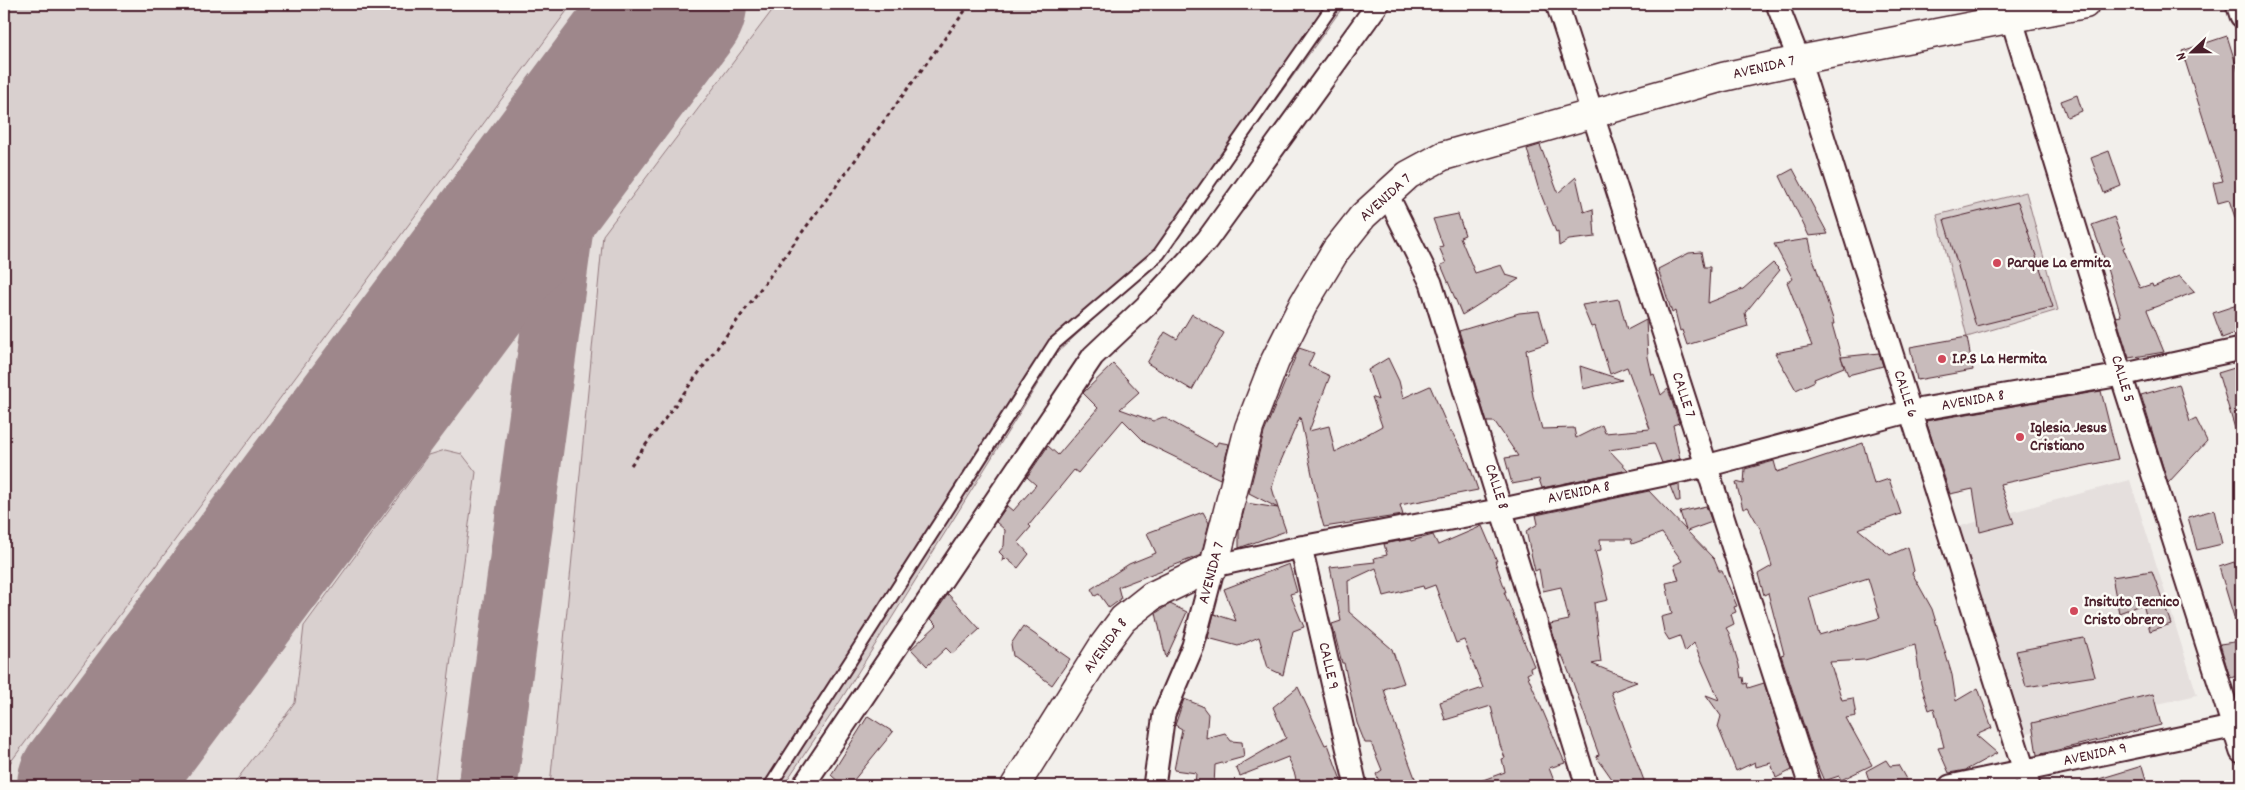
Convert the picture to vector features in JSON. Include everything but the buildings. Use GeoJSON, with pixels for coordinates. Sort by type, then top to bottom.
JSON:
{"type":"FeatureCollection","features":[{"type":"Feature","properties":{"kind":"street"},"geometry":{"type":"LineString","coordinates":[[803,786],[1093,356],[1146,306],[1207,240],[1378,4]]}},
{"type":"Feature","properties":{"kind":"street","name":"CALLE 7"},"geometry":{"type":"LineString","coordinates":[[1557,4],[1810,786]]}},
{"type":"Feature","properties":{"kind":"street","name":"CALLE 6"},"geometry":{"type":"LineString","coordinates":[[1776,4],[1798,60],[2026,778]]}},
{"type":"Feature","properties":{"kind":"street","name":"AVENIDA 7"},"geometry":{"type":"LineString","coordinates":[[1154,786],[1164,714],[1192,646],[1249,428],[1275,361],[1304,303],[1336,250],[1363,216],[1408,176],[1443,156],[1723,77],[2009,11],[2085,4]]}},
{"type":"Feature","properties":{"kind":"street"},"geometry":{"type":"LineString","coordinates":[[2237,4],[2241,16]]}},
{"type":"Feature","properties":{"kind":"street","name":"CALLE 5"},"geometry":{"type":"LineString","coordinates":[[2009,11],[2121,375],[2237,726],[2241,752]]}},
{"type":"Feature","properties":{"kind":"street","name":"CALLE 8"},"geometry":{"type":"LineString","coordinates":[[1387,194],[1431,282],[1503,509],[1587,786]]}},
{"type":"Feature","properties":{"kind":"street","name":"AVENIDA 8"},"geometry":{"type":"LineString","coordinates":[[1015,786],[1103,646],[1123,619],[1152,596],[1214,566],[1301,547],[1503,509],[1706,466],[1910,411],[2121,375],[2241,349]]}},
{"type":"Feature","properties":{"kind":"street","name":"CALLE 9"},"geometry":{"type":"LineString","coordinates":[[1301,547],[1356,786]]}},
{"type":"Feature","properties":{"kind":"street","name":"AVENIDA 9"},"geometry":{"type":"LineString","coordinates":[[1950,786],[2026,778],[2237,726]]}},
{"type":"Feature","properties":{"kind":"lane"},"geometry":{"type":"LineString","coordinates":[[770,786],[1054,344],[1159,254],[1334,4]]}},
{"type":"Feature","properties":{"kind":"path"},"geometry":{"type":"LineString","coordinates":[[631,465],[970,4]]}},
{"type":"Feature","properties":{"kind":"shaded area"},"geometry":{"type":"Polygon","coordinates":[[[4,4],[1345,4],[1169,248],[1057,353],[837,706],[783,786],[4,786],[4,4]]]}},
{"type":"Feature","properties":{"kind":"shaded area"},"geometry":{"type":"Polygon","coordinates":[[[4,4],[572,4],[4,771],[4,4]]]}},
{"type":"Feature","properties":{"kind":"shaded area"},"geometry":{"type":"Polygon","coordinates":[[[777,4],[1345,4],[1169,248],[1057,353],[837,706],[783,786],[550,786],[603,235],[777,4]]]}},
{"type":"Feature","properties":{"kind":"shaded area","name":"Parque La ermita"},"geometry":{"type":"Polygon","coordinates":[[[2026,192],[2058,310],[1967,337],[1937,215],[2026,192]]]}},
{"type":"Feature","properties":{"kind":"shaded area"},"geometry":{"type":"Polygon","coordinates":[[[445,450],[462,454],[476,472],[434,786],[232,786],[295,703],[304,626],[429,455],[445,450]]]}},
{"type":"Feature","properties":{"kind":"shaded area","name":"Insituto Tecnico Cristo obrero"},"geometry":{"type":"Polygon","coordinates":[[[2130,480],[2197,695],[2014,737],[1954,528],[2130,480]]]}},
{"type":"Feature","properties":{"kind":"taxiway"},"geometry":{"type":"LineString","coordinates":[[488,786],[577,133]]}},
{"type":"Feature","properties":{"kind":"runway"},"geometry":{"type":"LineString","coordinates":[[90,786],[674,4]]}},
{"type":"Feature","properties":{"kind":"place","name":"Parque La ermita"},"geometry":{"type":"Point","coordinates":[1997,263]}},
{"type":"Feature","properties":{"kind":"place","name":"I.P.S La Hermita"},"geometry":{"type":"Point","coordinates":[1942,359]}},
{"type":"Feature","properties":{"kind":"place","name":"Iglesia Jesus Cristiano"},"geometry":{"type":"Point","coordinates":[2020,437]}},
{"type":"Feature","properties":{"kind":"place","name":"Insituto Tecnico Cristo obrero"},"geometry":{"type":"Point","coordinates":[2074,611]}}]}
